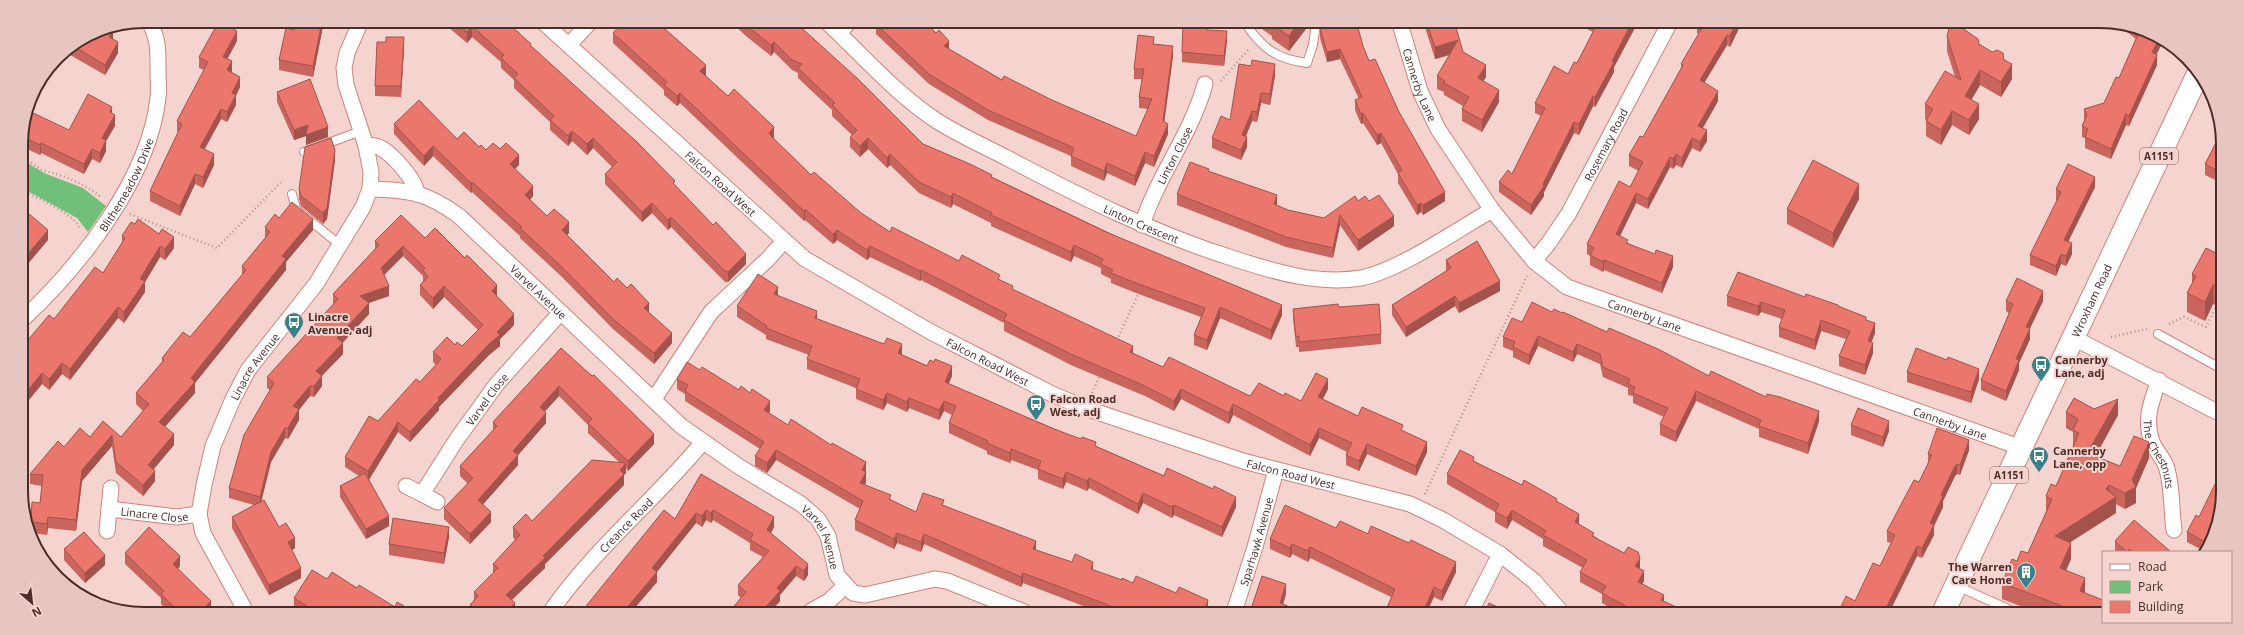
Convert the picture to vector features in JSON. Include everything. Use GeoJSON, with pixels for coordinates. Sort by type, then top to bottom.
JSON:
{"type":"FeatureCollection","features":[{"type":"Feature","properties":{"kind":"main road","name":"Wroxham Road"},"geometry":{"type":"LineString","coordinates":[[1946,607],[2022,448],[2072,337],[2196,79]]}},
{"type":"Feature","properties":{"kind":"street","name":"Blithemeadow Drive"},"geometry":{"type":"LineString","coordinates":[[28,315],[44,300],[116,209],[135,170],[152,129],[158,98],[158,48],[154,28]]}},
{"type":"Feature","properties":{"kind":"street","name":"Linacre Avenue"},"geometry":{"type":"LineString","coordinates":[[243,607],[203,533],[199,514],[213,446],[236,393],[248,370],[316,284],[363,207],[370,189],[370,172],[366,146],[346,85],[344,68],[347,53],[358,28]]}},
{"type":"Feature","properties":{"kind":"street","name":"Falcon Road West"},"geometry":{"type":"LineString","coordinates":[[550,28],[805,259],[931,332],[1052,394],[1137,427],[1276,470],[1353,488],[1410,504],[1443,520],[1500,554],[1534,581],[1557,607]]}},
{"type":"Feature","properties":{"kind":"street"},"geometry":{"type":"LineString","coordinates":[[569,45],[585,28]]}},
{"type":"Feature","properties":{"kind":"street","name":"Linton Crescent"},"geometry":{"type":"LineString","coordinates":[[844,28],[916,106],[938,122],[1074,194],[1142,224],[1208,250],[1281,274],[1333,280],[1362,278],[1388,269],[1492,210]]}},
{"type":"Feature","properties":{"kind":"street","name":"Cannerby Lane"},"geometry":{"type":"LineString","coordinates":[[1401,28],[1420,91],[1438,129],[1492,210],[1534,261],[1567,287],[2022,448]]}},
{"type":"Feature","properties":{"kind":"street","name":"Rosemary Road"},"geometry":{"type":"LineString","coordinates":[[1534,261],[1548,244],[1569,213],[1667,28]]}},
{"type":"Feature","properties":{"kind":"street","name":"Linton Close"},"geometry":{"type":"LineString","coordinates":[[1142,224],[1149,201],[1199,106],[1205,84]]}},
{"type":"Feature","properties":{"kind":"street"},"geometry":{"type":"LineString","coordinates":[[366,146],[374,145],[382,148],[412,178],[417,194]]}},
{"type":"Feature","properties":{"kind":"street","name":"Varvel Avenue"},"geometry":{"type":"LineString","coordinates":[[370,189],[393,189],[417,194],[438,201],[459,216],[681,426],[703,442],[801,504],[818,518],[828,536],[837,575],[845,586]]}},
{"type":"Feature","properties":{"kind":"street"},"geometry":{"type":"LineString","coordinates":[[654,399],[711,312],[768,259],[784,241]]}},
{"type":"Feature","properties":{"kind":"street","name":"Varvel Close"},"geometry":{"type":"LineString","coordinates":[[422,494],[457,439],[496,385],[561,312]]}},
{"type":"Feature","properties":{"kind":"street"},"geometry":{"type":"LineString","coordinates":[[2072,337],[2159,380],[2216,411]]}},
{"type":"Feature","properties":{"kind":"street","name":"The Chestnuts"},"geometry":{"type":"LineString","coordinates":[[2159,380],[2150,403],[2147,422],[2152,443],[2166,466],[2171,491],[2171,512],[2174,530]]}},
{"type":"Feature","properties":{"kind":"street","name":"Creance Road"},"geometry":{"type":"LineString","coordinates":[[554,607],[602,548],[688,460],[703,442]]}},
{"type":"Feature","properties":{"kind":"street","name":"Sparhawk Avenue"},"geometry":{"type":"LineString","coordinates":[[1236,607],[1255,547],[1276,470]]}},
{"type":"Feature","properties":{"kind":"street"},"geometry":{"type":"LineString","coordinates":[[406,486],[437,502]]}},
{"type":"Feature","properties":{"kind":"street","name":"Linacre Close"},"geometry":{"type":"LineString","coordinates":[[107,531],[112,488]]}},
{"type":"Feature","properties":{"kind":"street","name":"Linacre Close"},"geometry":{"type":"LineString","coordinates":[[109,509],[177,517],[199,514]]}},
{"type":"Feature","properties":{"kind":"street"},"geometry":{"type":"LineString","coordinates":[[1473,607],[1500,554]]}},
{"type":"Feature","properties":{"kind":"street"},"geometry":{"type":"LineString","coordinates":[[818,607],[829,601],[845,586],[853,593],[865,595],[935,579],[947,580],[1011,607]]}},
{"type":"Feature","properties":{"kind":"lane"},"geometry":{"type":"LineString","coordinates":[[1249,28],[1257,40],[1286,60],[1307,63],[1313,45],[1315,28]]}},
{"type":"Feature","properties":{"kind":"lane"},"geometry":{"type":"LineString","coordinates":[[304,152],[361,131]]}},
{"type":"Feature","properties":{"kind":"lane"},"geometry":{"type":"LineString","coordinates":[[292,194],[296,209],[340,245]]}},
{"type":"Feature","properties":{"kind":"lane"},"geometry":{"type":"LineString","coordinates":[[2158,334],[2216,366]]}},
{"type":"Feature","properties":{"kind":"lane"},"geometry":{"type":"LineString","coordinates":[[1957,585],[2004,607]]}},
{"type":"Feature","properties":{"kind":"path"},"geometry":{"type":"LineString","coordinates":[[1205,84],[1219,83],[1257,40]]}},
{"type":"Feature","properties":{"kind":"path"},"geometry":{"type":"LineString","coordinates":[[28,160],[42,169],[83,184],[116,209],[217,248],[283,180]]}},
{"type":"Feature","properties":{"kind":"path"},"geometry":{"type":"LineString","coordinates":[[28,168],[42,169]]}},
{"type":"Feature","properties":{"kind":"path"},"geometry":{"type":"LineString","coordinates":[[28,193],[65,214],[77,223],[84,233],[93,240]]}},
{"type":"Feature","properties":{"kind":"path"},"geometry":{"type":"LineString","coordinates":[[1419,508],[1534,261]]}},
{"type":"Feature","properties":{"kind":"path"},"geometry":{"type":"LineString","coordinates":[[1114,346],[1140,290]]}},
{"type":"Feature","properties":{"kind":"path"},"geometry":{"type":"LineString","coordinates":[[1085,408],[1101,374]]}},
{"type":"Feature","properties":{"kind":"green space"},"geometry":{"type":"Polygon","coordinates":[[[28,163],[44,173],[83,188],[106,206],[88,232],[77,218],[28,191],[28,163]]]}},
{"type":"Feature","properties":{"kind":"building"},"geometry":{"type":"Polygon","coordinates":[[[215,28],[232,28],[237,31],[223,57],[232,61],[227,70],[240,77],[232,93],[236,95],[227,112],[221,109],[200,147],[214,154],[203,177],[195,174],[180,206],[150,191],[182,124],[177,121],[208,62],[199,57],[215,28]]]}},
{"type":"Feature","properties":{"kind":"building"},"geometry":{"type":"Polygon","coordinates":[[[286,28],[294,30],[294,28],[321,28],[313,66],[279,60],[286,28]]]}},
{"type":"Feature","properties":{"kind":"building"},"geometry":{"type":"Polygon","coordinates":[[[462,28],[470,28],[467,32],[462,28]]]}},
{"type":"Feature","properties":{"kind":"building"},"geometry":{"type":"Polygon","coordinates":[[[474,28],[514,28],[531,44],[530,45],[637,142],[675,181],[673,183],[713,225],[716,222],[746,254],[728,272],[725,271],[671,217],[668,220],[652,203],[642,212],[605,174],[617,162],[593,138],[587,144],[572,131],[568,136],[550,120],[554,116],[514,78],[518,74],[501,58],[504,55],[474,28]]]}},
{"type":"Feature","properties":{"kind":"building"},"geometry":{"type":"Polygon","coordinates":[[[618,28],[664,28],[706,65],[700,71],[728,96],[734,89],[774,127],[769,133],[770,135],[811,175],[814,172],[861,213],[890,232],[892,227],[959,261],[962,255],[1000,275],[998,279],[1013,286],[1012,289],[1133,346],[1130,352],[1163,367],[1169,357],[1250,396],[1259,383],[1284,396],[1285,393],[1301,401],[1316,373],[1328,379],[1318,397],[1358,416],[1362,407],[1403,425],[1401,430],[1427,442],[1416,466],[1367,444],[1359,461],[1346,455],[1352,443],[1319,428],[1310,445],[1233,404],[1229,413],[1181,389],[1174,401],[1145,386],[1073,355],[1024,331],[1004,320],[1007,314],[921,270],[920,271],[870,246],[867,250],[837,230],[833,234],[805,209],[804,211],[680,93],[677,96],[664,85],[667,82],[613,33],[618,28]]]}},
{"type":"Feature","properties":{"kind":"building"},"geometry":{"type":"Polygon","coordinates":[[[750,28],[802,28],[858,79],[923,144],[970,164],[992,175],[991,177],[1106,232],[1282,305],[1271,330],[1220,307],[1207,340],[1194,335],[1205,308],[1111,273],[1113,270],[1101,264],[1103,259],[1074,245],[1071,252],[991,215],[992,213],[953,193],[951,197],[919,182],[890,154],[887,158],[868,138],[860,146],[850,137],[857,130],[832,105],[835,103],[798,68],[802,64],[792,60],[774,42],[771,45],[750,28]]]}},
{"type":"Feature","properties":{"kind":"building"},"geometry":{"type":"Polygon","coordinates":[[[880,28],[931,28],[936,33],[939,30],[949,41],[944,46],[1002,80],[1004,76],[1054,101],[1136,136],[1152,99],[1139,97],[1144,69],[1134,69],[1138,35],[1154,37],[1153,44],[1173,46],[1163,121],[1168,124],[1154,156],[1145,152],[1135,176],[1107,163],[1104,171],[1071,156],[1074,148],[988,110],[929,74],[880,28]]]}},
{"type":"Feature","properties":{"kind":"building"},"geometry":{"type":"Polygon","coordinates":[[[1183,28],[1207,28],[1207,30],[1227,31],[1224,56],[1182,52],[1183,28]]]}},
{"type":"Feature","properties":{"kind":"building"},"geometry":{"type":"Polygon","coordinates":[[[1278,28],[1295,28],[1289,36],[1278,28]]]}},
{"type":"Feature","properties":{"kind":"building"},"geometry":{"type":"Polygon","coordinates":[[[1320,28],[1358,28],[1369,61],[1375,59],[1399,112],[1445,192],[1423,205],[1421,203],[1417,205],[1398,173],[1402,170],[1381,133],[1377,135],[1363,113],[1361,114],[1355,100],[1362,97],[1340,49],[1327,52],[1320,28]]]}},
{"type":"Feature","properties":{"kind":"building"},"geometry":{"type":"Polygon","coordinates":[[[1428,28],[1456,28],[1463,52],[1486,65],[1478,78],[1499,90],[1482,120],[1462,109],[1469,97],[1444,83],[1445,81],[1437,76],[1458,40],[1435,47],[1428,28]]]}},
{"type":"Feature","properties":{"kind":"building"},"geometry":{"type":"Polygon","coordinates":[[[1595,28],[1629,28],[1612,61],[1614,62],[1595,97],[1593,96],[1579,124],[1574,122],[1543,184],[1544,186],[1531,205],[1499,182],[1508,170],[1512,174],[1545,108],[1535,103],[1554,66],[1568,74],[1574,62],[1577,63],[1595,28]]]}},
{"type":"Feature","properties":{"kind":"building"},"geometry":{"type":"Polygon","coordinates":[[[1702,28],[1734,28],[1730,36],[1727,35],[1700,80],[1718,91],[1698,126],[1707,130],[1700,142],[1692,138],[1682,158],[1676,154],[1673,159],[1670,157],[1648,199],[1636,193],[1616,234],[1628,240],[1626,243],[1655,254],[1656,250],[1673,256],[1662,283],[1604,260],[1603,262],[1590,255],[1594,248],[1587,244],[1619,181],[1630,187],[1643,162],[1629,155],[1640,136],[1643,137],[1683,65],[1681,64],[1702,28]]]}},
{"type":"Feature","properties":{"kind":"building"},"geometry":{"type":"Polygon","coordinates":[[[1949,28],[1962,28],[1978,39],[1979,44],[1992,52],[1997,50],[2003,53],[2004,60],[2012,64],[2001,82],[1980,70],[1965,96],[1979,104],[1969,120],[1952,111],[1941,130],[1926,121],[1933,109],[1925,104],[1945,71],[1961,80],[1947,36],[1949,28]]]}},
{"type":"Feature","properties":{"kind":"building"},"geometry":{"type":"Polygon","coordinates":[[[111,33],[109,37],[118,42],[105,65],[78,49],[99,37],[111,33]]]}},
{"type":"Feature","properties":{"kind":"building"},"geometry":{"type":"Polygon","coordinates":[[[2138,35],[2157,43],[2152,52],[2157,55],[2129,116],[2126,114],[2111,149],[2085,137],[2088,129],[2082,126],[2087,115],[2084,109],[2104,103],[2116,77],[2119,78],[2138,35]]]}},
{"type":"Feature","properties":{"kind":"building"},"geometry":{"type":"Polygon","coordinates":[[[386,37],[404,37],[401,86],[375,86],[377,42],[386,42],[386,37]]]}},
{"type":"Feature","properties":{"kind":"building"},"geometry":{"type":"Polygon","coordinates":[[[1252,60],[1275,64],[1270,94],[1261,93],[1257,112],[1252,111],[1242,135],[1247,137],[1241,150],[1212,138],[1221,116],[1230,120],[1239,64],[1251,66],[1252,60]]]}},
{"type":"Feature","properties":{"kind":"building"},"geometry":{"type":"Polygon","coordinates":[[[310,79],[328,127],[306,135],[308,125],[294,130],[277,92],[310,79]]]}},
{"type":"Feature","properties":{"kind":"building"},"geometry":{"type":"Polygon","coordinates":[[[88,94],[112,107],[110,112],[115,115],[102,138],[106,140],[100,153],[92,149],[84,164],[41,143],[40,145],[28,139],[32,113],[69,130],[88,94]]]}},
{"type":"Feature","properties":{"kind":"building"},"geometry":{"type":"Polygon","coordinates":[[[419,100],[457,139],[464,132],[479,147],[481,145],[486,150],[493,143],[500,149],[506,143],[519,155],[510,164],[533,186],[525,195],[547,216],[554,209],[569,222],[562,230],[614,282],[617,278],[627,288],[631,284],[649,303],[644,308],[672,333],[654,353],[613,319],[562,267],[520,228],[522,227],[472,182],[471,183],[433,146],[424,156],[394,124],[419,100]]]}},
{"type":"Feature","properties":{"kind":"building"},"geometry":{"type":"Polygon","coordinates":[[[331,138],[335,150],[327,208],[323,213],[301,196],[299,189],[305,147],[331,138]]]}},
{"type":"Feature","properties":{"kind":"building"},"geometry":{"type":"Polygon","coordinates":[[[2216,143],[2216,170],[2205,164],[2216,143]]]}},
{"type":"Feature","properties":{"kind":"building"},"geometry":{"type":"Polygon","coordinates":[[[1813,160],[1859,184],[1833,233],[1787,209],[1813,160]]]}},
{"type":"Feature","properties":{"kind":"building"},"geometry":{"type":"Polygon","coordinates":[[[1190,162],[1209,169],[1208,171],[1277,195],[1274,204],[1288,210],[1324,218],[1355,196],[1358,201],[1365,196],[1369,201],[1379,195],[1394,216],[1358,240],[1340,215],[1333,248],[1286,237],[1177,194],[1190,162]]]}},
{"type":"Feature","properties":{"kind":"building"},"geometry":{"type":"Polygon","coordinates":[[[2068,164],[2095,177],[2064,240],[2072,243],[2066,256],[2061,254],[2056,266],[2030,255],[2061,192],[2056,189],[2068,164]]]}},
{"type":"Feature","properties":{"kind":"building"},"geometry":{"type":"Polygon","coordinates":[[[292,202],[313,219],[282,256],[286,259],[191,378],[195,382],[159,422],[174,434],[148,465],[155,471],[143,485],[116,462],[112,435],[82,470],[76,520],[48,517],[47,524],[32,522],[31,518],[32,502],[40,503],[43,475],[30,474],[58,441],[64,447],[80,428],[90,437],[103,421],[121,437],[149,404],[136,393],[164,360],[162,358],[183,332],[190,337],[246,270],[242,266],[270,232],[265,227],[275,214],[279,218],[292,202]]]}},
{"type":"Feature","properties":{"kind":"building"},"geometry":{"type":"Polygon","coordinates":[[[28,213],[48,230],[28,254],[28,213]]]}},
{"type":"Feature","properties":{"kind":"building"},"geometry":{"type":"Polygon","coordinates":[[[401,215],[425,238],[435,228],[465,258],[467,255],[497,285],[492,291],[514,314],[497,332],[500,335],[489,344],[438,398],[439,400],[410,432],[398,422],[368,471],[345,457],[369,416],[378,421],[416,379],[420,382],[441,359],[433,352],[447,337],[455,345],[457,342],[462,346],[483,325],[444,286],[433,298],[420,285],[428,277],[423,270],[425,268],[403,246],[381,268],[389,286],[360,296],[369,303],[337,338],[343,343],[316,371],[322,376],[314,386],[310,386],[293,406],[299,409],[288,428],[285,428],[271,452],[260,497],[229,488],[244,435],[274,383],[267,377],[338,299],[333,294],[379,245],[375,241],[401,215]]]}},
{"type":"Feature","properties":{"kind":"building"},"geometry":{"type":"Polygon","coordinates":[[[138,219],[159,234],[162,229],[174,237],[165,249],[160,246],[140,279],[145,281],[124,312],[118,307],[70,369],[62,363],[49,379],[42,373],[28,390],[28,340],[49,315],[54,319],[95,267],[103,273],[125,238],[122,236],[131,222],[135,224],[138,219]]]}},
{"type":"Feature","properties":{"kind":"building"},"geometry":{"type":"Polygon","coordinates":[[[1477,241],[1500,281],[1459,303],[1455,296],[1406,327],[1392,305],[1451,268],[1446,260],[1477,241]]]}},
{"type":"Feature","properties":{"kind":"building"},"geometry":{"type":"Polygon","coordinates":[[[2206,248],[2216,253],[2216,286],[2213,285],[2205,302],[2187,293],[2196,276],[2192,274],[2206,248]]]}},
{"type":"Feature","properties":{"kind":"building"},"geometry":{"type":"Polygon","coordinates":[[[1738,272],[1805,297],[1806,294],[1838,305],[1866,317],[1866,320],[1875,323],[1868,341],[1873,343],[1865,365],[1839,356],[1850,331],[1821,320],[1815,340],[1779,327],[1785,310],[1761,302],[1758,306],[1727,296],[1738,272]]]}},
{"type":"Feature","properties":{"kind":"building"},"geometry":{"type":"Polygon","coordinates":[[[758,274],[778,287],[774,294],[817,311],[815,318],[884,344],[887,338],[902,344],[898,353],[927,366],[930,360],[934,362],[935,359],[952,366],[945,382],[1054,429],[1081,439],[1082,437],[1096,442],[1095,446],[1164,476],[1167,468],[1213,489],[1214,486],[1236,497],[1222,527],[1174,505],[1172,507],[1143,493],[1138,504],[1089,478],[1087,481],[1066,472],[1063,479],[1038,469],[1041,461],[1011,449],[1010,453],[949,423],[956,406],[944,401],[939,410],[909,398],[907,402],[887,393],[883,400],[856,389],[860,379],[807,359],[812,346],[766,328],[767,326],[737,306],[758,274]]]}},
{"type":"Feature","properties":{"kind":"building"},"geometry":{"type":"Polygon","coordinates":[[[2017,278],[2043,291],[2026,327],[2030,328],[2016,359],[2019,360],[2006,391],[1981,380],[2013,304],[2006,301],[2017,278]]]}},
{"type":"Feature","properties":{"kind":"building"},"geometry":{"type":"Polygon","coordinates":[[[1532,302],[1552,312],[1554,309],[1562,313],[1563,312],[1607,332],[1609,328],[1658,349],[1709,376],[1711,371],[1766,397],[1767,394],[1780,397],[1819,411],[1808,443],[1759,426],[1761,420],[1696,391],[1676,432],[1660,424],[1668,408],[1633,393],[1635,387],[1628,384],[1630,379],[1603,367],[1600,354],[1577,344],[1573,352],[1538,336],[1529,355],[1513,347],[1515,342],[1503,337],[1512,318],[1522,322],[1532,302]]]}},
{"type":"Feature","properties":{"kind":"building"},"geometry":{"type":"Polygon","coordinates":[[[1338,304],[1339,307],[1379,304],[1381,334],[1299,342],[1299,336],[1296,337],[1293,309],[1338,304]]]}},
{"type":"Feature","properties":{"kind":"building"},"geometry":{"type":"Polygon","coordinates":[[[561,348],[592,376],[594,375],[654,434],[628,461],[588,423],[592,419],[559,386],[540,407],[546,413],[513,451],[518,455],[478,500],[491,512],[470,534],[444,508],[473,478],[460,466],[497,426],[493,422],[561,348]]]}},
{"type":"Feature","properties":{"kind":"building"},"geometry":{"type":"Polygon","coordinates":[[[1916,348],[1947,360],[1948,357],[1979,369],[1971,392],[1907,372],[1916,348]]]}},
{"type":"Feature","properties":{"kind":"building"},"geometry":{"type":"Polygon","coordinates":[[[687,362],[700,370],[702,367],[739,390],[741,386],[750,393],[752,389],[770,401],[764,410],[788,425],[791,419],[831,445],[832,443],[866,462],[862,470],[866,472],[860,483],[891,495],[889,499],[916,512],[923,493],[944,500],[942,505],[1036,541],[1033,549],[1072,562],[1075,554],[1093,562],[1091,569],[1122,580],[1122,578],[1133,583],[1136,576],[1176,593],[1179,587],[1208,600],[1206,607],[1111,607],[1023,573],[1021,577],[924,534],[921,542],[897,533],[894,539],[855,520],[863,501],[776,450],[767,463],[755,456],[764,442],[685,391],[688,385],[677,379],[687,362]]]}},
{"type":"Feature","properties":{"kind":"building"},"geometry":{"type":"Polygon","coordinates":[[[2074,398],[2094,409],[2118,399],[2089,450],[2094,452],[2092,455],[2120,466],[2134,436],[2149,442],[2132,480],[2136,487],[2125,493],[2109,485],[2106,489],[2116,497],[2055,536],[2071,543],[2060,568],[2085,578],[2080,591],[2102,600],[2102,607],[2065,607],[2002,583],[2012,559],[2017,561],[2021,551],[2028,553],[2052,499],[2046,496],[2051,484],[2056,486],[2079,433],[2073,430],[2078,419],[2066,412],[2074,398]]]}},
{"type":"Feature","properties":{"kind":"building"},"geometry":{"type":"Polygon","coordinates":[[[1858,408],[1889,421],[1883,437],[1851,425],[1858,408]]]}},
{"type":"Feature","properties":{"kind":"building"},"geometry":{"type":"Polygon","coordinates":[[[1937,428],[1969,440],[1960,465],[1957,464],[1955,466],[1941,495],[1943,496],[1930,523],[1934,525],[1922,548],[1917,546],[1886,607],[1841,607],[1846,596],[1855,601],[1873,563],[1880,566],[1895,535],[1887,531],[1914,480],[1919,482],[1932,455],[1928,454],[1937,428]]]}},
{"type":"Feature","properties":{"kind":"building"},"geometry":{"type":"Polygon","coordinates":[[[1460,450],[1474,457],[1473,461],[1522,485],[1524,480],[1557,499],[1556,501],[1579,514],[1575,522],[1594,533],[1592,536],[1624,553],[1628,547],[1638,552],[1640,558],[1635,566],[1644,571],[1638,582],[1664,595],[1661,600],[1676,607],[1627,607],[1602,593],[1606,586],[1580,572],[1587,560],[1543,535],[1546,531],[1512,510],[1507,518],[1495,512],[1499,504],[1447,474],[1460,450]]]}},
{"type":"Feature","properties":{"kind":"building"},"geometry":{"type":"Polygon","coordinates":[[[592,460],[626,463],[620,470],[624,474],[543,556],[545,558],[506,595],[515,603],[511,607],[473,607],[470,605],[478,596],[474,592],[498,568],[493,564],[520,535],[513,527],[526,514],[532,521],[592,460]]]}},
{"type":"Feature","properties":{"kind":"building"},"geometry":{"type":"Polygon","coordinates":[[[365,473],[389,516],[366,529],[340,486],[365,473]]]}},
{"type":"Feature","properties":{"kind":"building"},"geometry":{"type":"Polygon","coordinates":[[[701,474],[774,517],[767,530],[808,564],[804,571],[796,566],[777,588],[780,591],[766,607],[733,607],[746,592],[738,585],[769,551],[750,540],[753,534],[713,510],[711,513],[706,510],[702,516],[696,513],[652,568],[657,572],[627,607],[585,607],[664,510],[675,519],[701,474]]]}},
{"type":"Feature","properties":{"kind":"building"},"geometry":{"type":"Polygon","coordinates":[[[2216,482],[2215,506],[2210,528],[2204,541],[2187,532],[2196,515],[2199,517],[2216,482]]]}},
{"type":"Feature","properties":{"kind":"building"},"geometry":{"type":"Polygon","coordinates":[[[264,500],[279,527],[286,523],[295,538],[288,542],[301,568],[269,585],[232,517],[264,500]]]}},
{"type":"Feature","properties":{"kind":"building"},"geometry":{"type":"Polygon","coordinates":[[[1285,505],[1336,528],[1340,521],[1368,534],[1371,526],[1409,543],[1411,540],[1456,562],[1442,591],[1434,587],[1425,607],[1387,607],[1395,589],[1310,547],[1308,551],[1292,544],[1290,548],[1270,539],[1285,505]]]}},
{"type":"Feature","properties":{"kind":"building"},"geometry":{"type":"Polygon","coordinates":[[[393,518],[449,527],[444,553],[389,544],[393,518]]]}},
{"type":"Feature","properties":{"kind":"building"},"geometry":{"type":"Polygon","coordinates":[[[2134,520],[2170,551],[2132,551],[2129,549],[2128,551],[2126,551],[2115,541],[2134,520]]]}},
{"type":"Feature","properties":{"kind":"building"},"geometry":{"type":"Polygon","coordinates":[[[149,527],[180,556],[173,564],[211,601],[205,607],[174,607],[161,594],[164,591],[125,553],[149,527]]]}},
{"type":"Feature","properties":{"kind":"building"},"geometry":{"type":"Polygon","coordinates":[[[84,532],[105,555],[85,573],[64,549],[84,532]]]}},
{"type":"Feature","properties":{"kind":"building"},"geometry":{"type":"Polygon","coordinates":[[[312,570],[327,579],[332,572],[357,588],[359,585],[395,607],[308,607],[294,598],[312,570]]]}},
{"type":"Feature","properties":{"kind":"building"},"geometry":{"type":"Polygon","coordinates":[[[1262,576],[1286,584],[1280,603],[1290,607],[1252,607],[1262,576]]]}},
{"type":"Feature","properties":{"kind":"building"},"geometry":{"type":"Polygon","coordinates":[[[397,602],[406,607],[395,607],[397,602]]]}},
{"type":"Feature","properties":{"kind":"building"},"geometry":{"type":"Polygon","coordinates":[[[1489,603],[1497,607],[1487,607],[1489,603]]]}},
{"type":"Feature","properties":{"kind":"place","name":"Linacre Avenue, adj"},"geometry":{"type":"Point","coordinates":[294,339]}},
{"type":"Feature","properties":{"kind":"place","name":"Cannerby Lane, adj"},"geometry":{"type":"Point","coordinates":[2041,382]}},
{"type":"Feature","properties":{"kind":"place","name":"Falcon Road West, adj"},"geometry":{"type":"Point","coordinates":[1036,421]}},
{"type":"Feature","properties":{"kind":"place","name":"Cannerby Lane, opp"},"geometry":{"type":"Point","coordinates":[2039,473]}},
{"type":"Feature","properties":{"kind":"place","name":"The Warren Care Home"},"geometry":{"type":"Point","coordinates":[2026,589]}}]}
